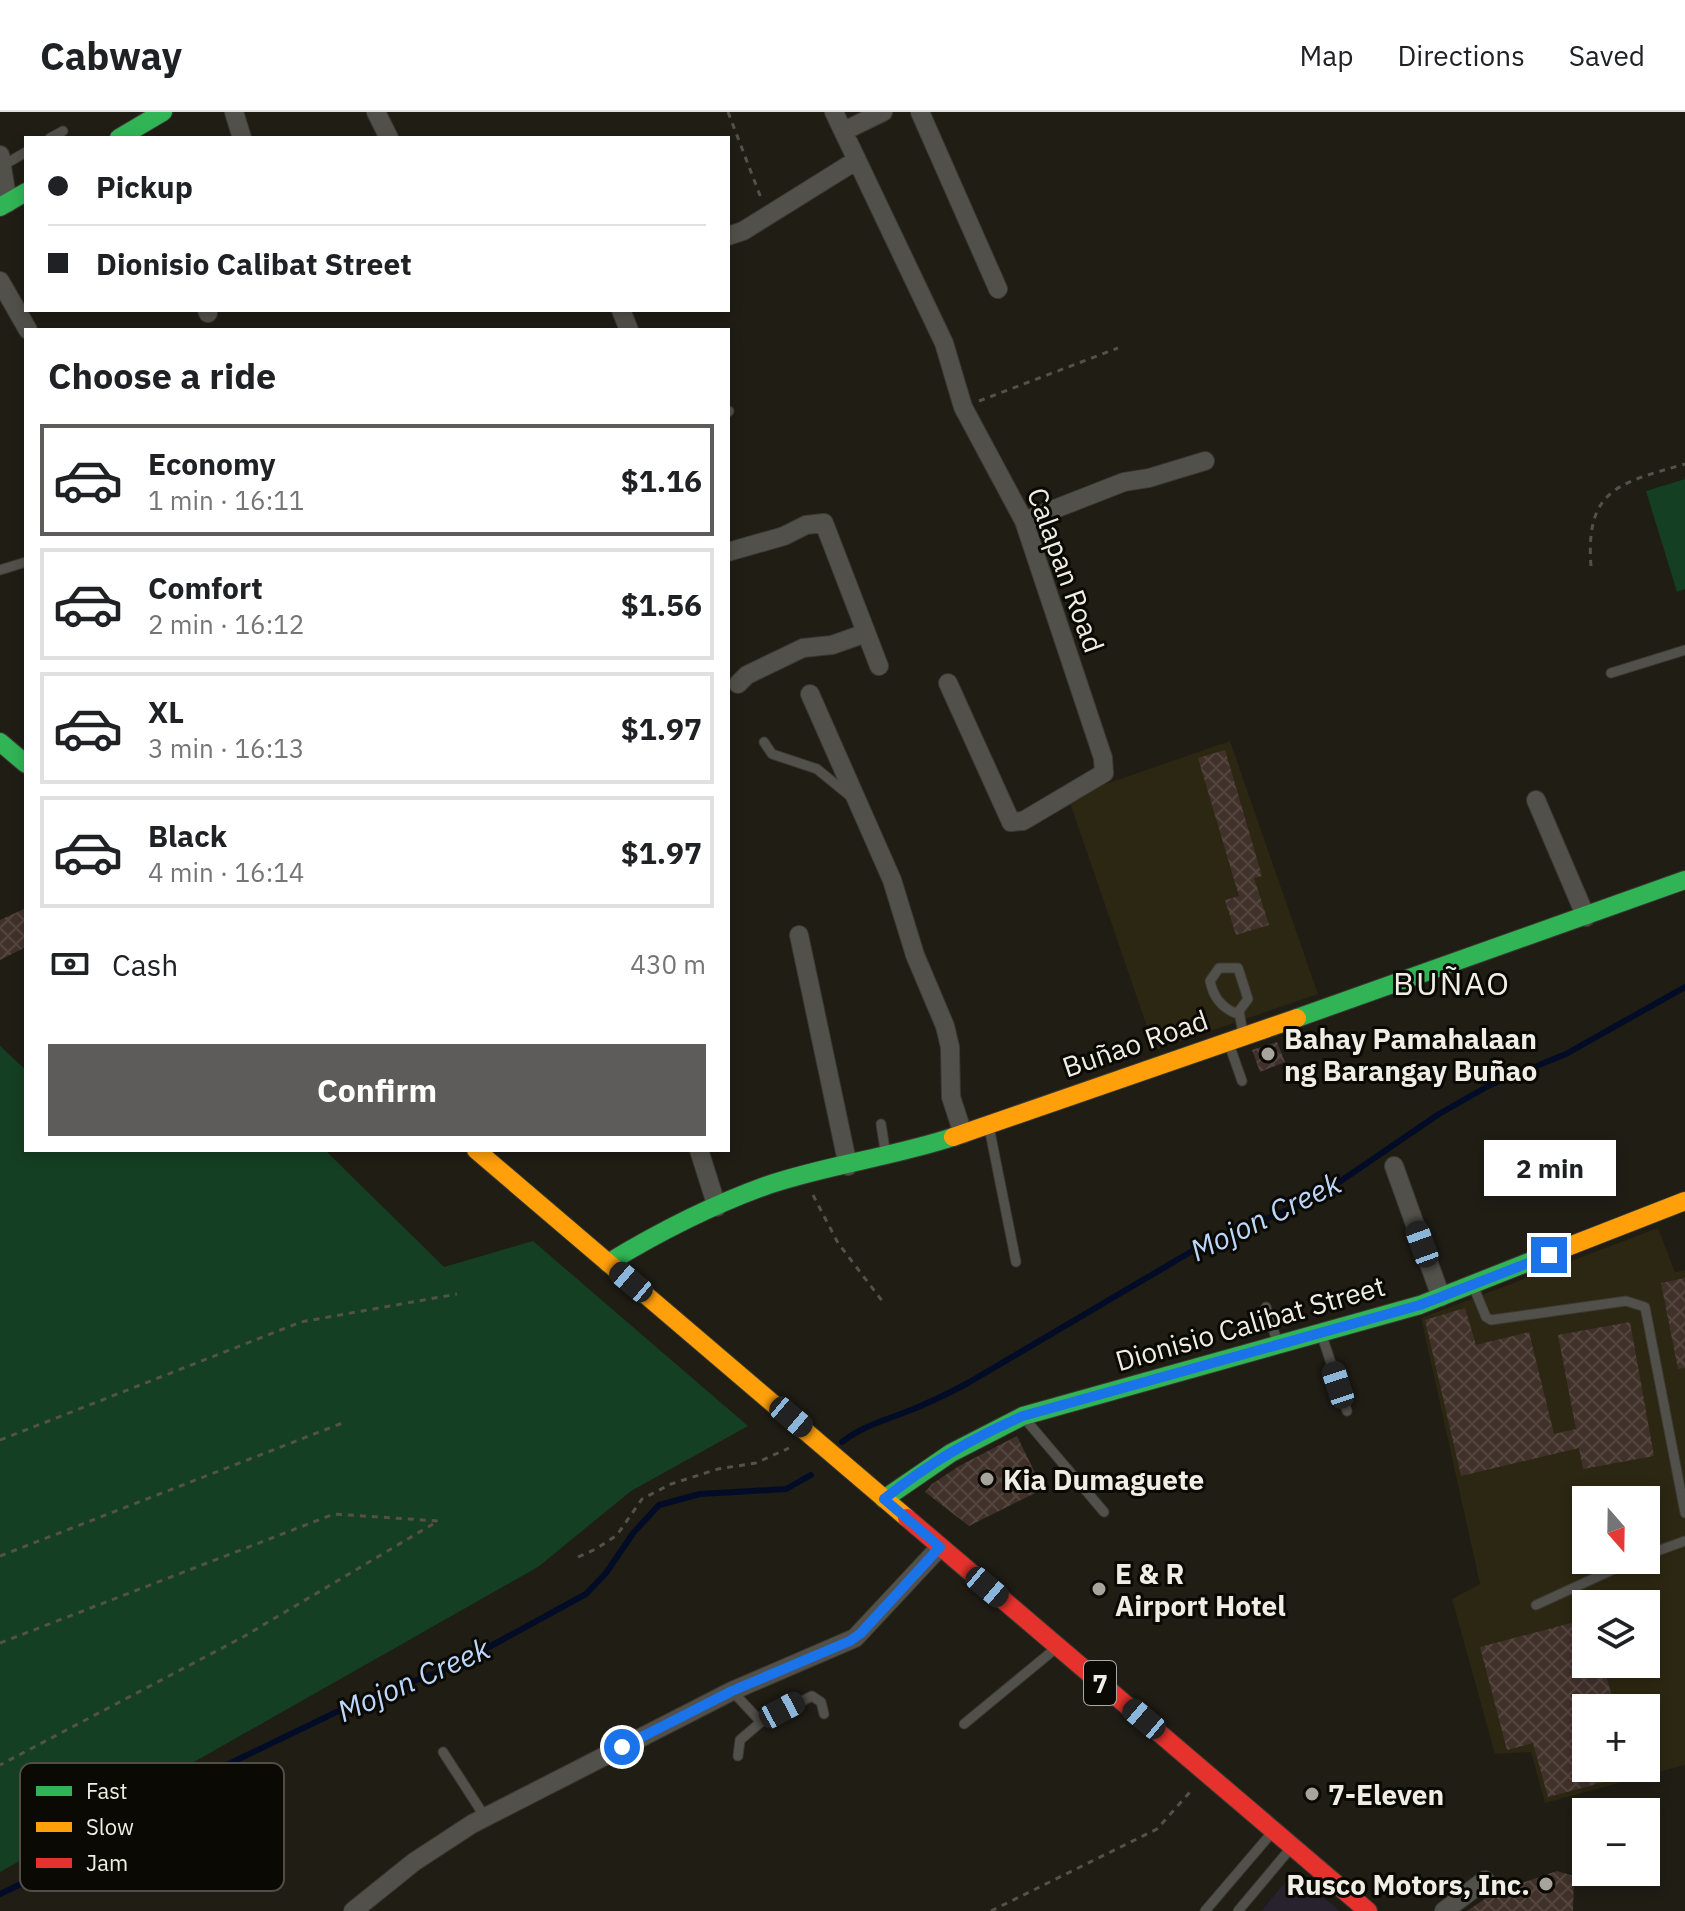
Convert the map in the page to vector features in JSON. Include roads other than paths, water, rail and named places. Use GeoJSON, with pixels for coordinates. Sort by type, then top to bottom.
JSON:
{"type":"FeatureCollection","features":[{"type":"Feature","properties":{"kind":"main road"},"geometry":{"type":"LineString","coordinates":[[131,135],[163,112]]}},
{"type":"Feature","properties":{"kind":"main road"},"geometry":{"type":"LineString","coordinates":[[4,205],[24,193]]}},
{"type":"Feature","properties":{"kind":"main road"},"geometry":{"type":"LineString","coordinates":[[0,742],[24,762]]}},
{"type":"Feature","properties":{"kind":"main road","name":"Buñao Road"},"geometry":{"type":"LineString","coordinates":[[608,1263],[663,1229],[769,1185],[886,1157],[963,1134],[1685,880]]}},
{"type":"Feature","properties":{"kind":"main road","name":"7"},"geometry":{"type":"LineString","coordinates":[[478,1152],[1368,1911]]}},
{"type":"Feature","properties":{"kind":"main road","name":"Dionisio Calibat Street"},"geometry":{"type":"LineString","coordinates":[[884,1499],[959,1446],[1023,1416],[1441,1297],[1685,1201]]}},
{"type":"Feature","properties":{"kind":"street"},"geometry":{"type":"LineString","coordinates":[[234,112],[241,136]]}},
{"type":"Feature","properties":{"kind":"street"},"geometry":{"type":"LineString","coordinates":[[376,112],[388,136]]}},
{"type":"Feature","properties":{"kind":"street","name":"Calapan Road"},"geometry":{"type":"LineString","coordinates":[[834,112],[944,343],[963,407],[1024,521],[1103,758],[1104,773],[1023,821],[1011,822],[948,683]]}},
{"type":"Feature","properties":{"kind":"street"},"geometry":{"type":"LineString","coordinates":[[844,131],[883,112]]}},
{"type":"Feature","properties":{"kind":"street"},"geometry":{"type":"LineString","coordinates":[[920,112],[998,289]]}},
{"type":"Feature","properties":{"kind":"street"},"geometry":{"type":"LineString","coordinates":[[1,160],[4,205]]}},
{"type":"Feature","properties":{"kind":"street"},"geometry":{"type":"LineString","coordinates":[[730,238],[857,160]]}},
{"type":"Feature","properties":{"kind":"street"},"geometry":{"type":"LineString","coordinates":[[0,281],[27,328]]}},
{"type":"Feature","properties":{"kind":"street"},"geometry":{"type":"LineString","coordinates":[[1024,521],[1124,482],[1149,478],[1205,461]]}},
{"type":"Feature","properties":{"kind":"street"},"geometry":{"type":"LineString","coordinates":[[730,550],[784,536],[806,525],[824,523],[879,666]]}},
{"type":"Feature","properties":{"kind":"street"},"geometry":{"type":"LineString","coordinates":[[738,684],[747,675],[803,648],[832,645],[866,633]]}},
{"type":"Feature","properties":{"kind":"street"},"geometry":{"type":"LineString","coordinates":[[810,694],[892,880],[915,955],[945,1026],[950,1047],[951,1097],[963,1134]]}},
{"type":"Feature","properties":{"kind":"street"},"geometry":{"type":"LineString","coordinates":[[1536,800],[1586,917]]}},
{"type":"Feature","properties":{"kind":"street"},"geometry":{"type":"LineString","coordinates":[[799,935],[848,1166]]}},
{"type":"Feature","properties":{"kind":"street"},"geometry":{"type":"LineString","coordinates":[[700,1152],[717,1207]]}},
{"type":"Feature","properties":{"kind":"street"},"geometry":{"type":"LineString","coordinates":[[1394,1166],[1441,1297]]}},
{"type":"Feature","properties":{"kind":"street"},"geometry":{"type":"LineString","coordinates":[[357,1910],[414,1862],[485,1817],[732,1691],[855,1638],[940,1547]]}},
{"type":"Feature","properties":{"kind":"street"},"geometry":{"type":"LineString","coordinates":[[1444,1911],[1485,1880]]}},
{"type":"Feature","properties":{"kind":"lane"},"geometry":{"type":"LineString","coordinates":[[54,136],[63,131]]}},
{"type":"Feature","properties":{"kind":"lane"},"geometry":{"type":"LineString","coordinates":[[1,160],[24,153]]}},
{"type":"Feature","properties":{"kind":"lane"},"geometry":{"type":"LineString","coordinates":[[0,570],[24,563]]}},
{"type":"Feature","properties":{"kind":"lane"},"geometry":{"type":"LineString","coordinates":[[1611,673],[1685,650]]}},
{"type":"Feature","properties":{"kind":"lane"},"geometry":{"type":"LineString","coordinates":[[764,742],[772,754],[817,769],[858,804]]}},
{"type":"Feature","properties":{"kind":"lane"},"geometry":{"type":"LineString","coordinates":[[1239,1011],[1235,1013],[1222,1007],[1213,991],[1210,981],[1219,968],[1233,966],[1240,970],[1248,999],[1239,1011],[1235,1038],[1242,1081]]}},
{"type":"Feature","properties":{"kind":"lane"},"geometry":{"type":"LineString","coordinates":[[881,1124],[886,1157]]}},
{"type":"Feature","properties":{"kind":"lane"},"geometry":{"type":"LineString","coordinates":[[989,1124],[1016,1262]]}},
{"type":"Feature","properties":{"kind":"lane"},"geometry":{"type":"LineString","coordinates":[[1472,1285],[1486,1317],[1491,1320],[1626,1301],[1645,1307],[1685,1513]]}},
{"type":"Feature","properties":{"kind":"lane"},"geometry":{"type":"LineString","coordinates":[[1266,1307],[1278,1345]]}},
{"type":"Feature","properties":{"kind":"lane"},"geometry":{"type":"LineString","coordinates":[[1321,1332],[1347,1411]]}},
{"type":"Feature","properties":{"kind":"lane"},"geometry":{"type":"LineString","coordinates":[[1023,1416],[1104,1512]]}},
{"type":"Feature","properties":{"kind":"lane"},"geometry":{"type":"LineString","coordinates":[[1660,1550],[1685,1541]]}},
{"type":"Feature","properties":{"kind":"lane"},"geometry":{"type":"LineString","coordinates":[[1536,1605],[1604,1574]]}},
{"type":"Feature","properties":{"kind":"lane"},"geometry":{"type":"LineString","coordinates":[[964,1724],[1058,1647]]}},
{"type":"Feature","properties":{"kind":"lane"},"geometry":{"type":"LineString","coordinates":[[732,1691],[761,1722]]}},
{"type":"Feature","properties":{"kind":"lane"},"geometry":{"type":"LineString","coordinates":[[738,1756],[740,1740],[752,1728],[810,1696],[821,1702],[824,1714]]}},
{"type":"Feature","properties":{"kind":"lane"},"geometry":{"type":"LineString","coordinates":[[443,1752],[485,1817]]}},
{"type":"Feature","properties":{"kind":"lane"},"geometry":{"type":"LineString","coordinates":[[1205,1911],[1275,1829]]}},
{"type":"Feature","properties":{"kind":"lane"},"geometry":{"type":"LineString","coordinates":[[1238,1911],[1293,1845]]}},
{"type":"Feature","properties":{"kind":"waterway","name":"Mojon Creek"},"geometry":{"type":"LineString","coordinates":[[842,1442],[867,1427],[926,1404],[968,1383],[1199,1247],[1304,1203],[1439,1114],[1490,1085],[1566,1054],[1685,987]]}},
{"type":"Feature","properties":{"kind":"waterway","name":"Mojon Creek"},"geometry":{"type":"LineString","coordinates":[[231,1763],[349,1706],[456,1665],[586,1594],[659,1505],[700,1494],[786,1489],[811,1475]]}},
{"type":"Feature","properties":{"kind":"waterway","name":"Mojon Creek"},"geometry":{"type":"LineString","coordinates":[[0,1894],[20,1884]]}},
{"type":"Feature","properties":{"kind":"place","name":"Bahay Pamahalaan ng Barangay Buñao"},"geometry":{"type":"Point","coordinates":[1268,1054]}},
{"type":"Feature","properties":{"kind":"place","name":"Kia Dumaguete"},"geometry":{"type":"Point","coordinates":[987,1479]}},
{"type":"Feature","properties":{"kind":"place","name":"E & R Airport Hotel"},"geometry":{"type":"Point","coordinates":[1099,1589]}},
{"type":"Feature","properties":{"kind":"place","name":"7-Eleven"},"geometry":{"type":"Point","coordinates":[1312,1794]}},
{"type":"Feature","properties":{"kind":"place","name":"Rusco Motors, Inc."},"geometry":{"type":"Point","coordinates":[1546,1884]}},
{"type":"Feature","properties":{"kind":"district","name":"BUÑAO"},"geometry":{"type":"Point","coordinates":[1452,983]}}]}
